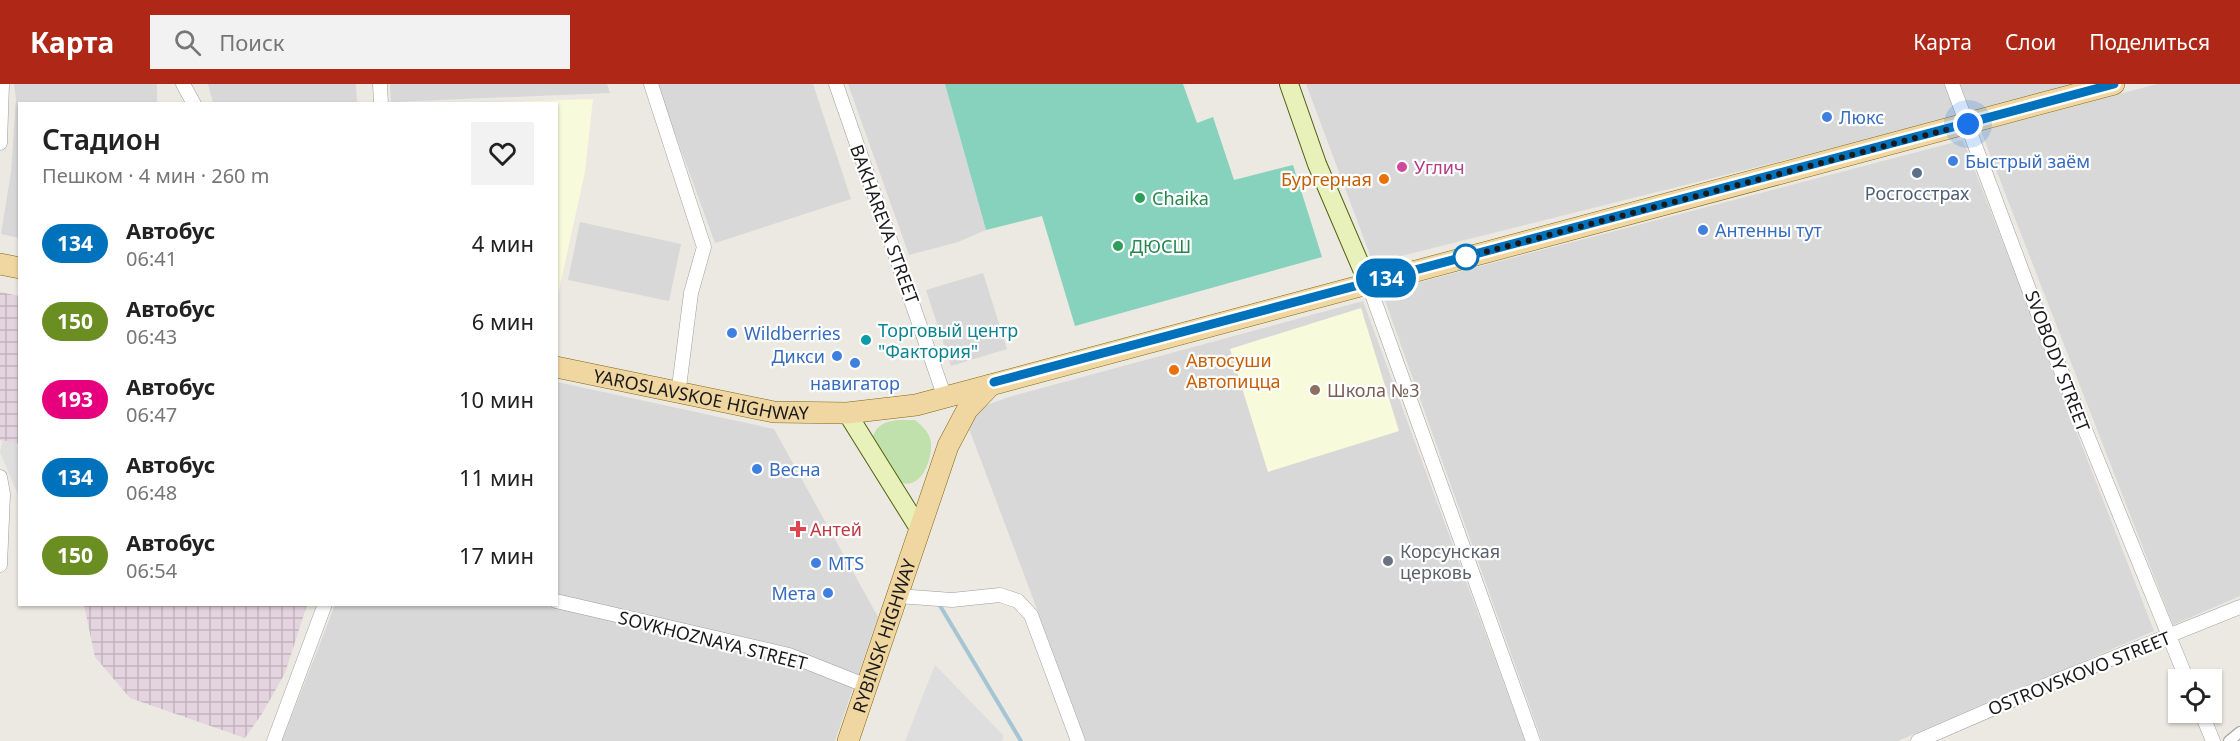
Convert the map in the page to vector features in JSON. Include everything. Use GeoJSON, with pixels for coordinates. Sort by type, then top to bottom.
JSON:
{"type":"FeatureCollection","features":[{"type":"Feature","properties":{"kind":"main road"},"geometry":{"type":"LineString","coordinates":[[1289,84],[1317,164],[1368,283]]}},
{"type":"Feature","properties":{"kind":"main road","name":"YAROSLAVSKOE HIGHWAY"},"geometry":{"type":"LineString","coordinates":[[558,368],[774,412],[847,412],[895,409],[945,398],[994,382],[2114,84]]}},
{"type":"Feature","properties":{"kind":"main road"},"geometry":{"type":"LineString","coordinates":[[0,264],[18,268]]}},
{"type":"Feature","properties":{"kind":"main road","name":"RYBINSK HIGHWAY"},"geometry":{"type":"LineString","coordinates":[[848,741],[955,428],[967,410],[994,382]]}},
{"type":"Feature","properties":{"kind":"main road"},"geometry":{"type":"LineString","coordinates":[[847,412],[920,530]]}},
{"type":"Feature","properties":{"kind":"street"},"geometry":{"type":"LineString","coordinates":[[0,143],[2,84]]}},
{"type":"Feature","properties":{"kind":"street"},"geometry":{"type":"LineString","coordinates":[[183,84],[193,102]]}},
{"type":"Feature","properties":{"kind":"street"},"geometry":{"type":"LineString","coordinates":[[380,84],[381,102]]}},
{"type":"Feature","properties":{"kind":"street"},"geometry":{"type":"LineString","coordinates":[[651,84],[704,247],[691,293],[678,394]]}},
{"type":"Feature","properties":{"kind":"street","name":"BAKHAREVA STREET"},"geometry":{"type":"LineString","coordinates":[[836,84],[945,398]]}},
{"type":"Feature","properties":{"kind":"street","name":"SVOBODY STREET"},"geometry":{"type":"LineString","coordinates":[[1952,84],[2040,319],[2182,669]]}},
{"type":"Feature","properties":{"kind":"street"},"geometry":{"type":"LineString","coordinates":[[1368,283],[1533,741]]}},
{"type":"Feature","properties":{"kind":"street"},"geometry":{"type":"LineString","coordinates":[[0,477],[3,494],[0,565]]}},
{"type":"Feature","properties":{"kind":"street"},"geometry":{"type":"LineString","coordinates":[[898,596],[952,600],[1000,595],[1018,600],[1031,615],[1078,741]]}},
{"type":"Feature","properties":{"kind":"street","name":"SOVKHOZNAYA STREET"},"geometry":{"type":"LineString","coordinates":[[558,601],[789,656],[867,686]]}},
{"type":"Feature","properties":{"kind":"street"},"geometry":{"type":"LineString","coordinates":[[274,741],[325,606]]}},
{"type":"Feature","properties":{"kind":"street","name":"OSTROVSKOVO STREET"},"geometry":{"type":"LineString","coordinates":[[1918,741],[2061,679],[2240,607]]}},
{"type":"Feature","properties":{"kind":"street"},"geometry":{"type":"LineString","coordinates":[[2206,723],[2213,741]]}},
{"type":"Feature","properties":{"kind":"street"},"geometry":{"type":"LineString","coordinates":[[2229,741],[2240,732]]}},
{"type":"Feature","properties":{"kind":"shaded area"},"geometry":{"type":"Polygon","coordinates":[[[14,84],[157,84],[157,102],[18,102],[18,238],[1,234],[11,172],[16,99],[14,84]]]}},
{"type":"Feature","properties":{"kind":"shaded area"},"geometry":{"type":"Polygon","coordinates":[[[208,84],[356,84],[357,102],[213,102],[208,84]]]}},
{"type":"Feature","properties":{"kind":"shaded area"},"geometry":{"type":"Polygon","coordinates":[[[390,84],[607,84],[610,93],[391,102],[390,84]]]}},
{"type":"Feature","properties":{"kind":"shaded area"},"geometry":{"type":"Polygon","coordinates":[[[657,84],[813,84],[851,199],[715,243],[657,84]]]}},
{"type":"Feature","properties":{"kind":"shaded area"},"geometry":{"type":"Polygon","coordinates":[[[848,84],[945,84],[986,230],[958,242],[909,255],[848,84]]]}},
{"type":"Feature","properties":{"kind":"shaded area"},"geometry":{"type":"Polygon","coordinates":[[[1306,84],[1944,84],[1957,117],[1373,263],[1306,84]]]}},
{"type":"Feature","properties":{"kind":"shaded area"},"geometry":{"type":"Polygon","coordinates":[[[1960,84],[2080,84],[1971,113],[1960,84]]]}},
{"type":"Feature","properties":{"kind":"shaded area"},"geometry":{"type":"Polygon","coordinates":[[[2157,84],[2240,84],[2240,596],[2173,625],[1981,131],[2157,84]]]}},
{"type":"Feature","properties":{"kind":"shaded area"},"geometry":{"type":"Polygon","coordinates":[[[593,99],[585,172],[558,294],[558,102],[502,102],[593,99]]]}},
{"type":"Feature","properties":{"kind":"shaded area"},"geometry":{"type":"Polygon","coordinates":[[[1963,140],[2154,631],[1898,741],[1542,741],[1382,292],[1963,140]]]}},
{"type":"Feature","properties":{"kind":"shaded area"},"geometry":{"type":"Polygon","coordinates":[[[580,222],[681,244],[669,301],[568,280],[580,222]]]}},
{"type":"Feature","properties":{"kind":"shaded area"},"geometry":{"type":"Polygon","coordinates":[[[983,273],[1007,349],[951,366],[926,290],[983,273]]]}},
{"type":"Feature","properties":{"kind":"shaded area"},"geometry":{"type":"Polygon","coordinates":[[[0,292],[18,296],[18,444],[0,440],[0,292]]]}},
{"type":"Feature","properties":{"kind":"shaded area"},"geometry":{"type":"Polygon","coordinates":[[[1363,301],[1525,741],[1081,741],[1034,601],[968,426],[984,406],[1009,397],[1363,301]]]}},
{"type":"Feature","properties":{"kind":"shaded area","name":"Школа №3"},"geometry":{"type":"Polygon","coordinates":[[[1361,308],[1399,431],[1268,472],[1230,349],[1361,308]]]}},
{"type":"Feature","properties":{"kind":"shaded area"},"geometry":{"type":"Polygon","coordinates":[[[558,382],[774,429],[878,617],[857,678],[558,597],[558,382]]]}},
{"type":"Feature","properties":{"kind":"shaded area"},"geometry":{"type":"Polygon","coordinates":[[[3,440],[18,444],[18,495],[0,452],[3,440]]]}},
{"type":"Feature","properties":{"kind":"shaded area"},"geometry":{"type":"Polygon","coordinates":[[[84,606],[307,606],[285,673],[245,738],[130,698],[95,657],[84,606]]]}},
{"type":"Feature","properties":{"kind":"shaded area"},"geometry":{"type":"Polygon","coordinates":[[[335,606],[547,606],[788,659],[854,685],[835,741],[282,741],[335,606]]]}},
{"type":"Feature","properties":{"kind":"shaded area"},"geometry":{"type":"Polygon","coordinates":[[[935,665],[1004,736],[1002,741],[905,741],[935,665]]]}},
{"type":"Feature","properties":{"kind":"green space","name":"Chaika"},"geometry":{"type":"Polygon","coordinates":[[[945,84],[1183,84],[1197,123],[1213,117],[1234,180],[1293,165],[1322,257],[1075,326],[1042,216],[986,230],[945,84]]]}},
{"type":"Feature","properties":{"kind":"green space"},"geometry":{"type":"Polygon","coordinates":[[[915,420],[929,435],[930,454],[920,478],[906,484],[898,481],[872,440],[878,428],[883,424],[915,420]]]}},
{"type":"Feature","properties":{"kind":"waterway"},"geometry":{"type":"LineString","coordinates":[[939,604],[1021,741]]}},
{"type":"Feature","properties":{"kind":"bus line","name":"134"},"geometry":{"type":"LineString","coordinates":[[994,382],[2114,84]]}},
{"type":"Feature","properties":{"kind":"place","name":"Люкс"},"geometry":{"type":"Point","coordinates":[1827,117]}},
{"type":"Feature","properties":{"kind":"place","name":"Быстрый заём"},"geometry":{"type":"Point","coordinates":[1953,161]}},
{"type":"Feature","properties":{"kind":"place","name":"Углич"},"geometry":{"type":"Point","coordinates":[1402,167]}},
{"type":"Feature","properties":{"kind":"place","name":"Росгосстрах"},"geometry":{"type":"Point","coordinates":[1917,173]}},
{"type":"Feature","properties":{"kind":"place","name":"Бургерная"},"geometry":{"type":"Point","coordinates":[1384,179]}},
{"type":"Feature","properties":{"kind":"place","name":"Chaika"},"geometry":{"type":"Point","coordinates":[1140,198]}},
{"type":"Feature","properties":{"kind":"place","name":"Антенны тут"},"geometry":{"type":"Point","coordinates":[1703,230]}},
{"type":"Feature","properties":{"kind":"place","name":"ДЮСШ"},"geometry":{"type":"Point","coordinates":[1118,246]}},
{"type":"Feature","properties":{"kind":"place","name":"Wildberries"},"geometry":{"type":"Point","coordinates":[732,333]}},
{"type":"Feature","properties":{"kind":"place","name":"Торговый центр \"Фактория\""},"geometry":{"type":"Point","coordinates":[866,340]}},
{"type":"Feature","properties":{"kind":"place","name":"Дикси"},"geometry":{"type":"Point","coordinates":[837,356]}},
{"type":"Feature","properties":{"kind":"place","name":"навигатор"},"geometry":{"type":"Point","coordinates":[855,363]}},
{"type":"Feature","properties":{"kind":"place","name":"Автосуши Автопицца"},"geometry":{"type":"Point","coordinates":[1174,370]}},
{"type":"Feature","properties":{"kind":"place","name":"Школа №3"},"geometry":{"type":"Point","coordinates":[1315,390]}},
{"type":"Feature","properties":{"kind":"place","name":"Весна"},"geometry":{"type":"Point","coordinates":[757,469]}},
{"type":"Feature","properties":{"kind":"place","name":"Антей"},"geometry":{"type":"Point","coordinates":[798,529]}},
{"type":"Feature","properties":{"kind":"place","name":"Корсунская церковь"},"geometry":{"type":"Point","coordinates":[1388,561]}},
{"type":"Feature","properties":{"kind":"place","name":"MTS"},"geometry":{"type":"Point","coordinates":[816,563]}},
{"type":"Feature","properties":{"kind":"place","name":"Мета"},"geometry":{"type":"Point","coordinates":[828,593]}},
{"type":"Feature","properties":{"kind":"route"},"geometry":{"type":"LineString","coordinates":[[1466,257],[1968,124]]}}]}
